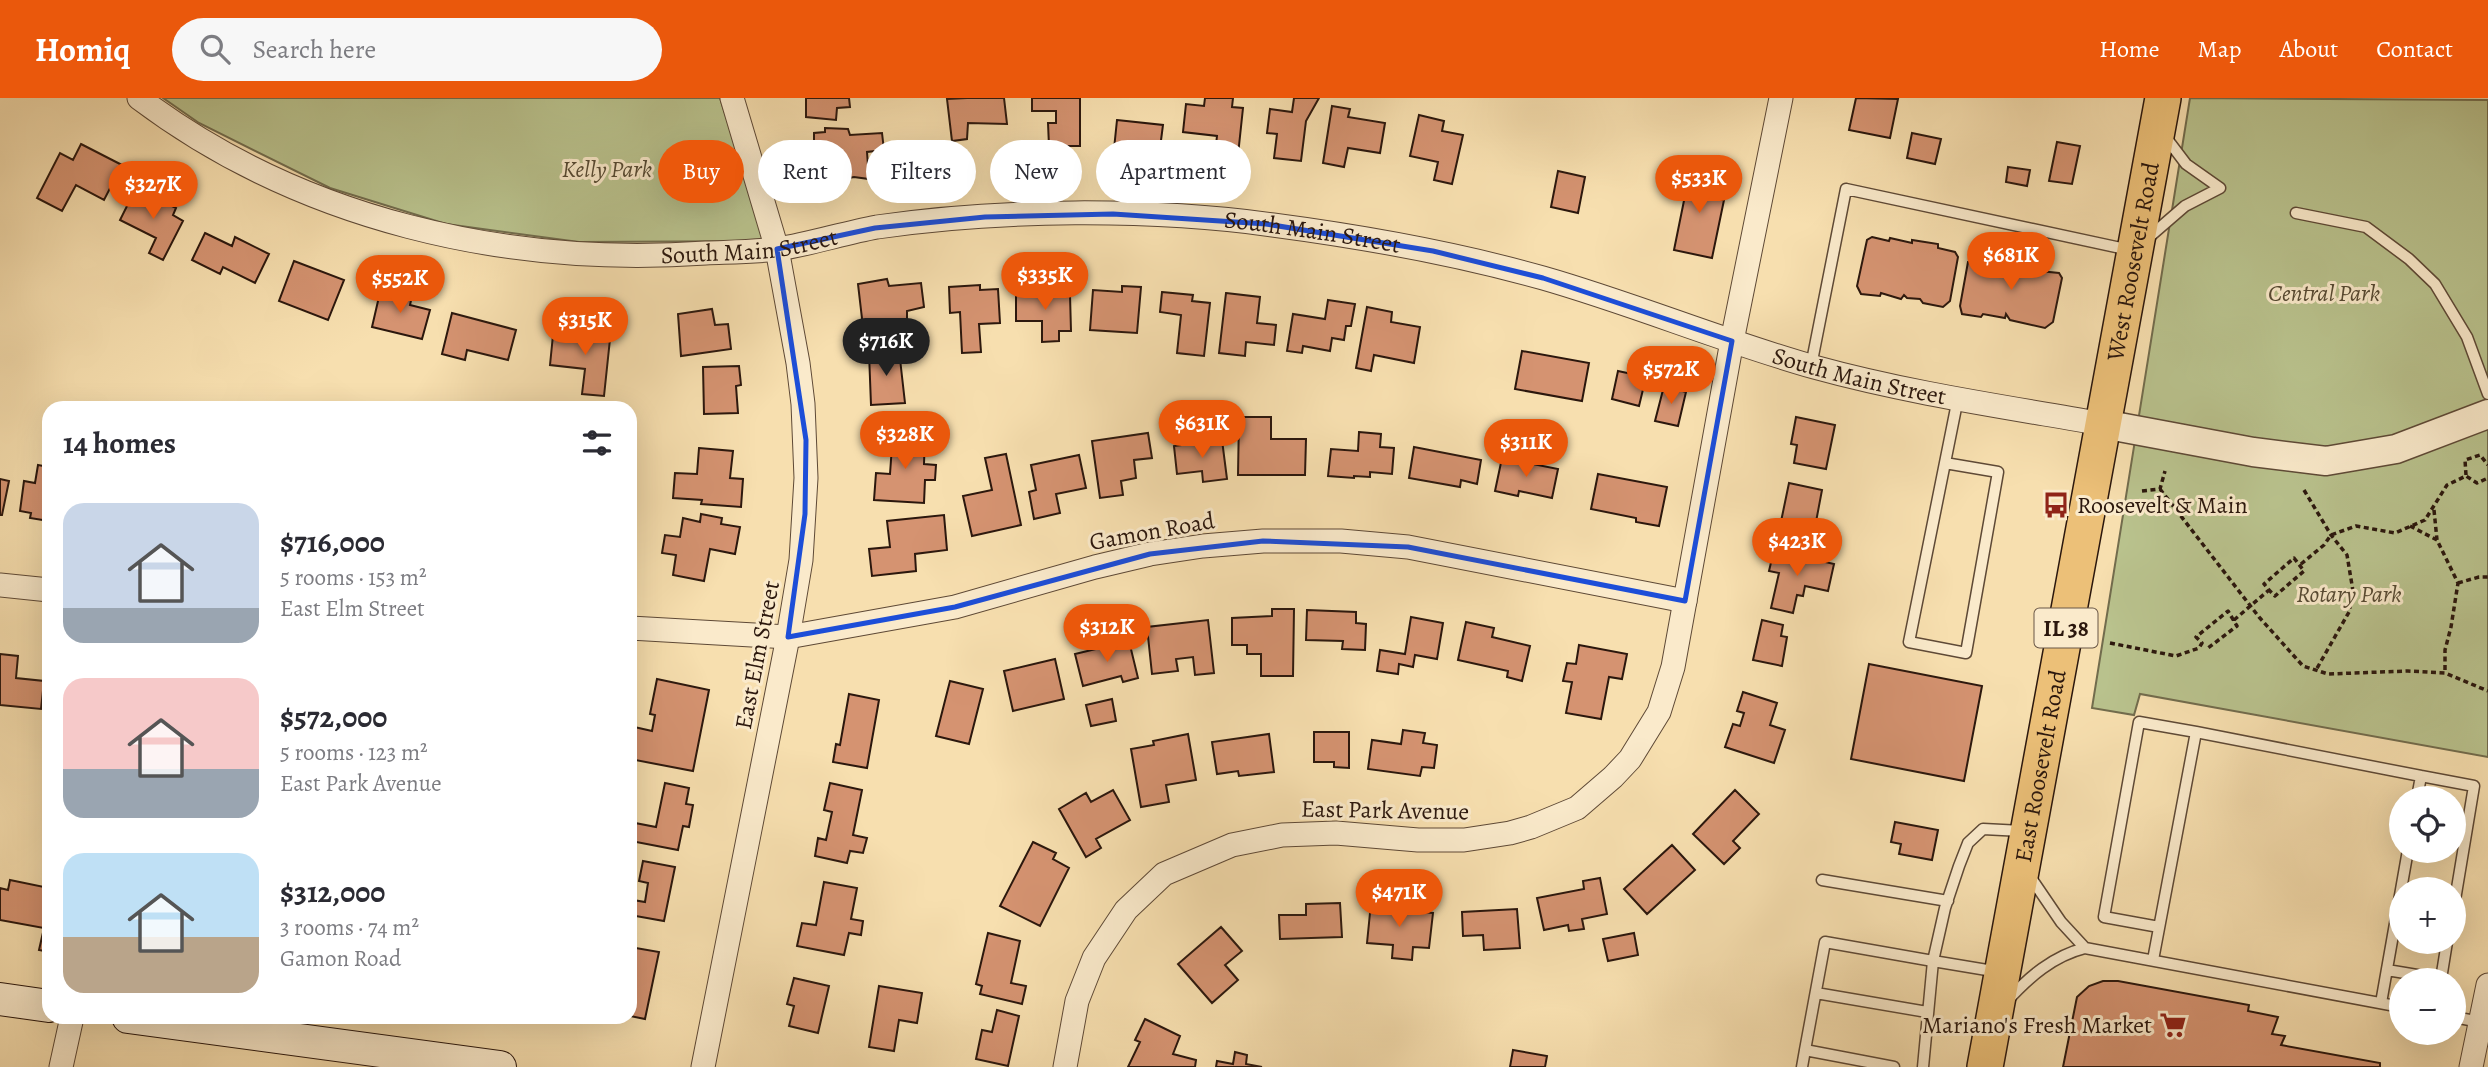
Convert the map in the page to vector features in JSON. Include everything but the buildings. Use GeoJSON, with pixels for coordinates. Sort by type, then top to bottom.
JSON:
{"type":"FeatureCollection","features":[{"type":"Feature","properties":{"kind":"main road","name":"West Roosevelt Road"},"geometry":{"type":"LineString","coordinates":[[2103,424],[2160,111]]}},
{"type":"Feature","properties":{"kind":"main road","name":"East Roosevelt Road"},"geometry":{"type":"LineString","coordinates":[[1985,1067],[2103,424]]}},
{"type":"Feature","properties":{"kind":"main road"},"geometry":{"type":"LineString","coordinates":[[0,999],[42,1005]]}},
{"type":"Feature","properties":{"kind":"main road"},"geometry":{"type":"LineString","coordinates":[[180,1024],[500,1067]]}},
{"type":"Feature","properties":{"kind":"street","name":"South Main Street"},"geometry":{"type":"LineString","coordinates":[[139,98],[183,128],[270,176],[349,209],[442,235],[513,248],[568,254],[666,256],[777,249],[875,228],[985,217],[1113,214],[1266,224],[1433,251],[1543,278],[1811,366],[1958,398],[2253,452],[2326,461],[2396,449],[2488,414]]}},
{"type":"Feature","properties":{"kind":"street","name":"East Elm Street"},"geometry":{"type":"LineString","coordinates":[[703,1067],[788,637],[802,548],[806,478],[806,440],[798,363],[777,249],[732,98]]}},
{"type":"Feature","properties":{"kind":"street","name":"East Park Avenue"},"geometry":{"type":"LineString","coordinates":[[1065,1067],[1077,1001],[1094,958],[1126,910],[1164,874],[1211,852],[1258,839],[1295,834],[1336,833],[1418,841],[1510,833],[1577,808],[1630,759],[1660,712],[1674,667],[1732,341],[1781,98]]}},
{"type":"Feature","properties":{"kind":"street","name":"Gamon Road"},"geometry":{"type":"LineString","coordinates":[[637,628],[788,637],[955,607],[1150,554],[1263,541],[1340,541],[1408,547],[1685,601]]}},
{"type":"Feature","properties":{"kind":"street"},"geometry":{"type":"LineString","coordinates":[[0,585],[42,589]]}},
{"type":"Feature","properties":{"kind":"street"},"geometry":{"type":"LineString","coordinates":[[2471,1067],[2488,985]]}},
{"type":"Feature","properties":{"kind":"street"},"geometry":{"type":"LineString","coordinates":[[61,1067],[70,1024]]}},
{"type":"Feature","properties":{"kind":"lane"},"geometry":{"type":"LineString","coordinates":[[1811,366],[1846,189],[2135,251],[2185,206],[2220,188],[2186,164],[2166,139],[2160,111]]}},
{"type":"Feature","properties":{"kind":"lane"},"geometry":{"type":"LineString","coordinates":[[2297,213],[2366,227],[2409,259],[2435,284],[2467,337],[2488,394]]}},
{"type":"Feature","properties":{"kind":"lane"},"geometry":{"type":"LineString","coordinates":[[1945,463],[1998,472],[1966,653],[1909,642],[1958,398]]}},
{"type":"Feature","properties":{"kind":"lane"},"geometry":{"type":"LineString","coordinates":[[2159,927],[2104,917],[2139,722],[2474,786],[2459,877]]}},
{"type":"Feature","properties":{"kind":"lane"},"geometry":{"type":"LineString","coordinates":[[2153,960],[2196,732]]}},
{"type":"Feature","properties":{"kind":"lane"},"geometry":{"type":"LineString","coordinates":[[2419,786],[2421,776]]}},
{"type":"Feature","properties":{"kind":"lane"},"geometry":{"type":"LineString","coordinates":[[1923,1067],[1933,961],[1948,901],[1968,843],[1983,829],[2025,848],[2061,922],[2085,948]]}},
{"type":"Feature","properties":{"kind":"lane"},"geometry":{"type":"LineString","coordinates":[[2381,1003],[2406,863]]}},
{"type":"Feature","properties":{"kind":"lane"},"geometry":{"type":"LineString","coordinates":[[1822,880],[1948,901]]}},
{"type":"Feature","properties":{"kind":"lane"},"geometry":{"type":"LineString","coordinates":[[1802,1067],[1825,942],[2002,972]]}},
{"type":"Feature","properties":{"kind":"lane"},"geometry":{"type":"LineString","coordinates":[[1994,1015],[2026,981],[2045,966],[2071,951],[2085,948],[2389,1005]]}},
{"type":"Feature","properties":{"kind":"lane"},"geometry":{"type":"LineString","coordinates":[[2386,970],[2441,979],[2445,954]]}},
{"type":"Feature","properties":{"kind":"lane"},"geometry":{"type":"LineString","coordinates":[[1816,993],[1927,1012]]}},
{"type":"Feature","properties":{"kind":"lane"},"geometry":{"type":"LineString","coordinates":[[2466,1019],[2480,1022]]}},
{"type":"Feature","properties":{"kind":"lane"},"geometry":{"type":"LineString","coordinates":[[1805,1050],[1894,1067]]}},
{"type":"Feature","properties":{"kind":"path"},"geometry":{"type":"LineString","coordinates":[[2466,476],[2465,460],[2480,455],[2488,465]]}},
{"type":"Feature","properties":{"kind":"path"},"geometry":{"type":"LineString","coordinates":[[2160,489],[2165,471]]}},
{"type":"Feature","properties":{"kind":"path"},"geometry":{"type":"LineString","coordinates":[[2466,476],[2477,483],[2488,478]]}},
{"type":"Feature","properties":{"kind":"path"},"geometry":{"type":"LineString","coordinates":[[2301,565],[2324,545],[2331,535],[2356,526],[2395,533],[2425,520],[2447,485],[2466,476]]}},
{"type":"Feature","properties":{"kind":"path"},"geometry":{"type":"LineString","coordinates":[[2142,491],[2160,489]]}},
{"type":"Feature","properties":{"kind":"path"},"geometry":{"type":"LineString","coordinates":[[2160,489],[2250,606],[2303,666],[2328,674],[2409,671],[2445,673],[2488,691]]}},
{"type":"Feature","properties":{"kind":"path"},"geometry":{"type":"LineString","coordinates":[[2304,490],[2331,535],[2347,555],[2353,591],[2349,612],[2316,670]]}},
{"type":"Feature","properties":{"kind":"path"},"geometry":{"type":"LineString","coordinates":[[2434,508],[2437,540],[2458,583],[2445,650],[2445,673]]}},
{"type":"Feature","properties":{"kind":"path"},"geometry":{"type":"LineString","coordinates":[[2410,526],[2437,540]]}},
{"type":"Feature","properties":{"kind":"path"},"geometry":{"type":"LineString","coordinates":[[2294,558],[2301,565],[2304,571],[2276,596],[2264,583],[2294,558]]}},
{"type":"Feature","properties":{"kind":"path"},"geometry":{"type":"LineString","coordinates":[[2458,583],[2488,577]]}},
{"type":"Feature","properties":{"kind":"path"},"geometry":{"type":"LineString","coordinates":[[2234,620],[2269,590]]}},
{"type":"Feature","properties":{"kind":"path"},"geometry":{"type":"LineString","coordinates":[[2110,643],[2175,656],[2199,648],[2202,643],[2196,637],[2228,611],[2237,626],[2208,648]]}},
{"type":"Feature","properties":{"kind":"highlighted area"},"geometry":{"type":"Polygon","coordinates":[[[1113,214],[1266,224],[1433,251],[1543,278],[1732,341],[1685,601],[1408,547],[1263,541],[1150,554],[955,607],[788,637],[805,514],[806,440],[777,249],[875,228],[985,217],[1113,214]]]}},
{"type":"Feature","properties":{"kind":"green space","name":"Kelly Park"},"geometry":{"type":"Polygon","coordinates":[[[163,98],[720,98],[734,140],[658,140],[658,203],[744,203],[744,173],[766,241],[579,242],[446,224],[330,188],[199,123],[163,98]]]}},
{"type":"Feature","properties":{"kind":"green space"},"geometry":{"type":"Polygon","coordinates":[[[2190,98],[2488,100],[2488,757],[2140,694],[2134,715],[2092,708],[2190,98]]]}},
{"type":"Feature","properties":{"kind":"place","name":"Roosevelt & Main"},"geometry":{"type":"Point","coordinates":[2056,505]}},
{"type":"Feature","properties":{"kind":"place","name":"Mariano's Fresh Market"},"geometry":{"type":"Point","coordinates":[2173,1025]}},
{"type":"Feature","properties":{"kind":"park label","name":"Central Park"},"geometry":{"type":"Point","coordinates":[2324,293]}},
{"type":"Feature","properties":{"kind":"park label","name":"Rotary Park"},"geometry":{"type":"Point","coordinates":[2349,594]}}]}
